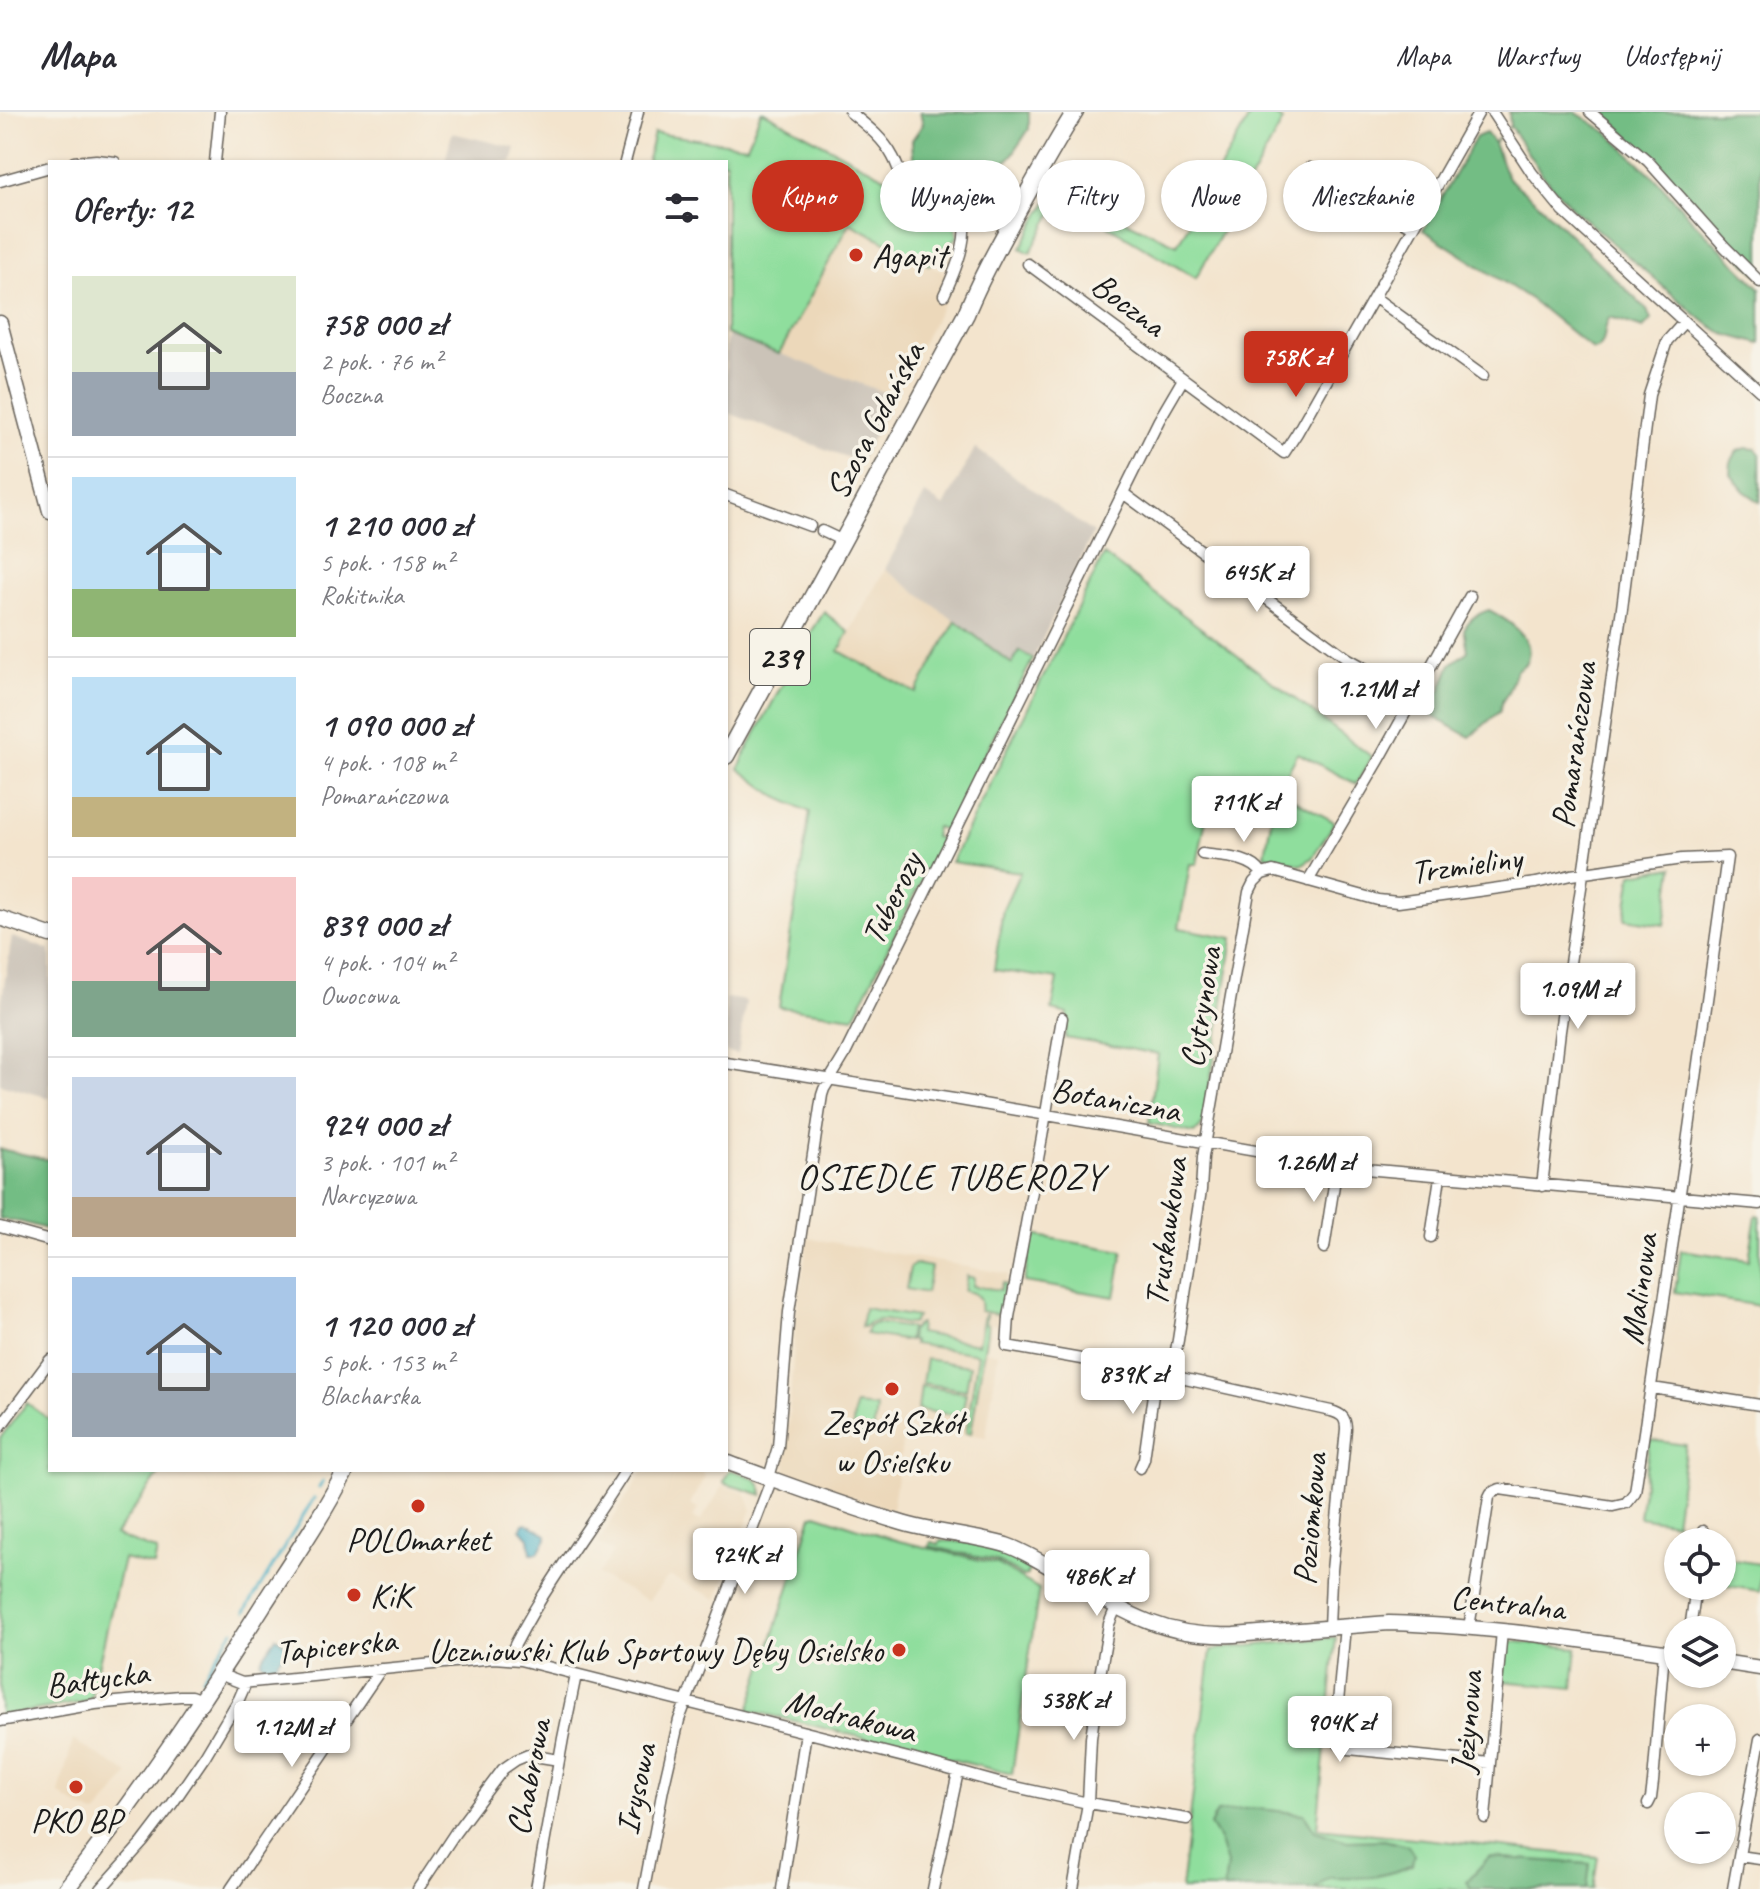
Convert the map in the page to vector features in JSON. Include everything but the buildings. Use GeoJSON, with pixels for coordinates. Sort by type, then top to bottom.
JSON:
{"type":"FeatureCollection","features":[{"type":"Feature","properties":{"kind":"main road","name":"Szosa Gdańska"},"geometry":{"type":"LineString","coordinates":[[728,752],[966,314],[1009,227],[1075,112]]}},
{"type":"Feature","properties":{"kind":"main road"},"geometry":{"type":"LineString","coordinates":[[66,1889],[202,1700],[345,1472]]}},
{"type":"Feature","properties":{"kind":"street"},"geometry":{"type":"LineString","coordinates":[[215,160],[220,112]]}},
{"type":"Feature","properties":{"kind":"street"},"geometry":{"type":"LineString","coordinates":[[626,160],[638,112]]}},
{"type":"Feature","properties":{"kind":"street","name":"Boczna"},"geometry":{"type":"LineString","coordinates":[[1441,178],[1479,112]]}},
{"type":"Feature","properties":{"kind":"street"},"geometry":{"type":"LineString","coordinates":[[1492,112],[1532,173],[1563,211],[1760,391]]}},
{"type":"Feature","properties":{"kind":"street"},"geometry":{"type":"LineString","coordinates":[[1590,112],[1648,161],[1760,282]]}},
{"type":"Feature","properties":{"kind":"street"},"geometry":{"type":"LineString","coordinates":[[854,113],[880,139],[906,182],[950,208],[963,220],[963,243],[944,295]]}},
{"type":"Feature","properties":{"kind":"street"},"geometry":{"type":"LineString","coordinates":[[0,181],[48,168]]}},
{"type":"Feature","properties":{"kind":"street","name":"Boczna"},"geometry":{"type":"LineString","coordinates":[[1028,264],[1284,453],[1410,232]]}},
{"type":"Feature","properties":{"kind":"street"},"geometry":{"type":"LineString","coordinates":[[1374,297],[1483,376]]}},
{"type":"Feature","properties":{"kind":"street","name":"Pomarańczowa"},"geometry":{"type":"LineString","coordinates":[[1542,1186],[1560,1031],[1622,608],[1649,395],[1667,341],[1684,322]]}},
{"type":"Feature","properties":{"kind":"street"},"geometry":{"type":"LineString","coordinates":[[0,323],[48,503]]}},
{"type":"Feature","properties":{"kind":"street","name":"Tuberozy"},"geometry":{"type":"LineString","coordinates":[[771,1478],[778,1447],[787,1321],[822,1095],[1159,420],[1183,379]]}},
{"type":"Feature","properties":{"kind":"street"},"geometry":{"type":"LineString","coordinates":[[1123,493],[1347,658],[1415,696]]}},
{"type":"Feature","properties":{"kind":"street"},"geometry":{"type":"LineString","coordinates":[[728,496],[810,526]]}},
{"type":"Feature","properties":{"kind":"street"},"geometry":{"type":"LineString","coordinates":[[822,531],[843,541]]}},
{"type":"Feature","properties":{"kind":"street"},"geometry":{"type":"LineString","coordinates":[[1308,881],[1470,596]]}},
{"type":"Feature","properties":{"kind":"street","name":"Trzmieliny"},"geometry":{"type":"LineString","coordinates":[[1202,854],[1249,862],[1258,868],[1258,878],[1273,871],[1378,900],[1398,902],[1691,858],[1727,857]]}},
{"type":"Feature","properties":{"kind":"street","name":"Malinowa"},"geometry":{"type":"LineString","coordinates":[[1469,1628],[1491,1493],[1500,1489],[1613,1506],[1631,1499],[1636,1487],[1727,857]]}},
{"type":"Feature","properties":{"kind":"street","name":"Cytrynowa"},"geometry":{"type":"LineString","coordinates":[[1206,1143],[1236,958],[1249,892],[1258,878]]}},
{"type":"Feature","properties":{"kind":"street"},"geometry":{"type":"LineString","coordinates":[[0,918],[48,934]]}},
{"type":"Feature","properties":{"kind":"street"},"geometry":{"type":"LineString","coordinates":[[1062,1018],[1009,1317],[1007,1346],[1171,1376]]}},
{"type":"Feature","properties":{"kind":"street","name":"Botaniczna"},"geometry":{"type":"LineString","coordinates":[[728,1063],[831,1078],[1337,1166],[1760,1204]]}},
{"type":"Feature","properties":{"kind":"street","name":"Truskawkowa"},"geometry":{"type":"LineString","coordinates":[[1171,1376],[1206,1143]]}},
{"type":"Feature","properties":{"kind":"street"},"geometry":{"type":"LineString","coordinates":[[1324,1248],[1337,1166]]}},
{"type":"Feature","properties":{"kind":"street"},"geometry":{"type":"LineString","coordinates":[[1431,1237],[1440,1177]]}},
{"type":"Feature","properties":{"kind":"street"},"geometry":{"type":"LineString","coordinates":[[0,1227],[48,1240]]}},
{"type":"Feature","properties":{"kind":"street"},"geometry":{"type":"LineString","coordinates":[[0,1427],[48,1363]]}},
{"type":"Feature","properties":{"kind":"street"},"geometry":{"type":"LineString","coordinates":[[1140,1468],[1144,1459],[1156,1373]]}},
{"type":"Feature","properties":{"kind":"street","name":"Poziomkowa"},"geometry":{"type":"LineString","coordinates":[[1171,1376],[1343,1416],[1346,1429],[1329,1627]]}},
{"type":"Feature","properties":{"kind":"street","name":"Malinowa"},"geometry":{"type":"LineString","coordinates":[[1652,1388],[1760,1405]]}},
{"type":"Feature","properties":{"kind":"street","name":"Centralna"},"geometry":{"type":"LineString","coordinates":[[728,1463],[900,1523],[1006,1545],[1116,1607],[1166,1629],[1199,1636],[1389,1623],[1502,1631],[1664,1652]]}},
{"type":"Feature","properties":{"kind":"street"},"geometry":{"type":"LineString","coordinates":[[508,1659],[521,1631],[625,1472]]}},
{"type":"Feature","properties":{"kind":"street","name":"Irysowa"},"geometry":{"type":"LineString","coordinates":[[644,1889],[679,1720],[771,1478]]}},
{"type":"Feature","properties":{"kind":"street"},"geometry":{"type":"LineString","coordinates":[[1073,1889],[1088,1803],[1091,1738],[1099,1681],[1109,1624],[1116,1607]]}},
{"type":"Feature","properties":{"kind":"street"},"geometry":{"type":"LineString","coordinates":[[1345,1626],[1335,1735],[1339,1744],[1349,1749],[1490,1763]]}},
{"type":"Feature","properties":{"kind":"street","name":"Jeżynowa"},"geometry":{"type":"LineString","coordinates":[[1485,1818],[1502,1631]]}},
{"type":"Feature","properties":{"kind":"street","name":"Tapicerska"},"geometry":{"type":"LineString","coordinates":[[219,1674],[246,1683],[508,1659]]}},
{"type":"Feature","properties":{"kind":"street","name":"Modrakowa"},"geometry":{"type":"LineString","coordinates":[[508,1659],[535,1663],[1088,1803],[1187,1819]]}},
{"type":"Feature","properties":{"kind":"street"},"geometry":{"type":"LineString","coordinates":[[1736,1664],[1760,1668]]}},
{"type":"Feature","properties":{"kind":"street"},"geometry":{"type":"LineString","coordinates":[[231,1889],[381,1669]]}},
{"type":"Feature","properties":{"kind":"street","name":"Chabrowa"},"geometry":{"type":"LineString","coordinates":[[536,1889],[576,1675]]}},
{"type":"Feature","properties":{"kind":"street"},"geometry":{"type":"LineString","coordinates":[[101,1889],[172,1804],[210,1749],[246,1683]]}},
{"type":"Feature","properties":{"kind":"street","name":"Centralna"},"geometry":{"type":"LineString","coordinates":[[1648,1804],[1666,1688]]}},
{"type":"Feature","properties":{"kind":"street","name":"Bałtycka"},"geometry":{"type":"LineString","coordinates":[[0,1721],[95,1704],[185,1696],[202,1700]]}},
{"type":"Feature","properties":{"kind":"street"},"geometry":{"type":"LineString","coordinates":[[782,1889],[806,1732]]}},
{"type":"Feature","properties":{"kind":"street"},"geometry":{"type":"LineString","coordinates":[[1733,1889],[1760,1739]]}},
{"type":"Feature","properties":{"kind":"street"},"geometry":{"type":"LineString","coordinates":[[418,1889],[503,1769],[528,1755],[559,1760]]}},
{"type":"Feature","properties":{"kind":"street"},"geometry":{"type":"LineString","coordinates":[[933,1889],[958,1772]]}},
{"type":"Feature","properties":{"kind":"street"},"geometry":{"type":"LineString","coordinates":[[1739,1856],[1760,1859]]}},
{"type":"Feature","properties":{"kind":"shaded area"},"geometry":{"type":"Polygon","coordinates":[[[452,133],[516,148],[513,160],[445,160],[452,133]]]}},
{"type":"Feature","properties":{"kind":"shaded area"},"geometry":{"type":"Polygon","coordinates":[[[864,230],[956,279],[894,396],[779,354],[845,232],[864,232],[864,230]]]}},
{"type":"Feature","properties":{"kind":"shaded area"},"geometry":{"type":"Polygon","coordinates":[[[729,335],[894,396],[860,462],[728,413],[729,335]]]}},
{"type":"Feature","properties":{"kind":"shaded area"},"geometry":{"type":"Polygon","coordinates":[[[975,448],[1093,533],[1033,659],[1019,652],[1013,664],[885,569],[925,494],[944,507],[975,448]]]}},
{"type":"Feature","properties":{"kind":"shaded area"},"geometry":{"type":"Polygon","coordinates":[[[885,569],[956,621],[917,694],[839,651],[885,569]]]}},
{"type":"Feature","properties":{"kind":"shaded area"},"geometry":{"type":"Polygon","coordinates":[[[12,937],[48,949],[48,1097],[0,1084],[0,1010],[12,937]]]}},
{"type":"Feature","properties":{"kind":"shaded area"},"geometry":{"type":"Polygon","coordinates":[[[728,998],[746,1001],[738,1054],[728,1052],[728,998]]]}},
{"type":"Feature","properties":{"kind":"shaded area","name":"Zespół Szkół w Osielsku"},"geometry":{"type":"Polygon","coordinates":[[[808,1238],[1008,1274],[999,1325],[991,1324],[985,1351],[998,1354],[986,1437],[905,1425],[892,1510],[785,1474],[796,1316],[808,1238]]]}},
{"type":"Feature","properties":{"kind":"shaded area"},"geometry":{"type":"Polygon","coordinates":[[[643,1472],[701,1472],[705,1476],[690,1504],[698,1508],[693,1518],[701,1521],[723,1486],[745,1493],[752,1509],[717,1599],[669,1576],[648,1601],[598,1575],[613,1552],[598,1543],[643,1472]]]}},
{"type":"Feature","properties":{"kind":"shaded area"},"geometry":{"type":"Polygon","coordinates":[[[73,1740],[129,1774],[96,1815],[59,1793],[73,1740]]]}},
{"type":"Feature","properties":{"kind":"green space"},"geometry":{"type":"Polygon","coordinates":[[[761,112],[764,112],[853,160],[752,160],[752,232],[845,232],[779,354],[728,335],[728,160],[647,160],[654,133],[747,146],[761,112]]]}},
{"type":"Feature","properties":{"kind":"green space"},"geometry":{"type":"Polygon","coordinates":[[[920,112],[1029,112],[1029,129],[1007,160],[918,160],[913,157],[912,140],[923,124],[920,112]]]}},
{"type":"Feature","properties":{"kind":"green space"},"geometry":{"type":"Polygon","coordinates":[[[1252,112],[1267,112],[1283,121],[1261,160],[1225,160],[1252,112]]]}},
{"type":"Feature","properties":{"kind":"green space"},"geometry":{"type":"Polygon","coordinates":[[[1509,112],[1575,112],[1608,133],[1760,288],[1760,344],[1724,334],[1702,320],[1573,209],[1541,173],[1510,126],[1509,112]]]}},
{"type":"Feature","properties":{"kind":"green space"},"geometry":{"type":"Polygon","coordinates":[[[1603,112],[1760,112],[1760,277],[1724,241],[1660,167],[1603,112]]]}},
{"type":"Feature","properties":{"kind":"green space"},"geometry":{"type":"Polygon","coordinates":[[[1486,133],[1494,143],[1508,178],[1537,202],[1647,310],[1651,320],[1643,328],[1610,317],[1601,345],[1593,350],[1533,301],[1426,232],[1441,232],[1441,198],[1476,137],[1486,133]]]}},
{"type":"Feature","properties":{"kind":"green space"},"geometry":{"type":"Polygon","coordinates":[[[864,166],[880,174],[880,232],[957,232],[958,237],[929,265],[864,230],[864,166]]]}},
{"type":"Feature","properties":{"kind":"green space"},"geometry":{"type":"Polygon","coordinates":[[[1037,220],[1037,232],[1042,232],[1030,253],[1021,248],[1037,220]]]}},
{"type":"Feature","properties":{"kind":"green space"},"geometry":{"type":"Polygon","coordinates":[[[1145,230],[1177,245],[1184,232],[1221,232],[1196,278],[1118,232],[1145,230]]]}},
{"type":"Feature","properties":{"kind":"green space"},"geometry":{"type":"Polygon","coordinates":[[[1756,449],[1760,454],[1760,502],[1744,491],[1730,474],[1731,462],[1737,451],[1756,449]]]}},
{"type":"Feature","properties":{"kind":"green space"},"geometry":{"type":"Polygon","coordinates":[[[1104,555],[1372,757],[1356,784],[1298,753],[1278,791],[1335,822],[1312,858],[1301,865],[1265,855],[1273,809],[1210,798],[1197,864],[1190,864],[1179,928],[1233,938],[1204,1121],[1194,1133],[1149,1123],[1158,1054],[1065,1038],[1068,1014],[1052,1010],[1058,979],[994,970],[1003,909],[1020,872],[951,862],[1104,555]]]}},
{"type":"Feature","properties":{"kind":"green space"},"geometry":{"type":"Polygon","coordinates":[[[1489,610],[1518,630],[1528,645],[1529,653],[1525,664],[1515,673],[1500,711],[1470,737],[1418,708],[1440,691],[1451,664],[1468,651],[1466,625],[1489,610]]]}},
{"type":"Feature","properties":{"kind":"green space"},"geometry":{"type":"Polygon","coordinates":[[[824,612],[849,632],[839,651],[916,693],[956,621],[1012,664],[1019,651],[1033,659],[946,830],[936,827],[934,837],[942,839],[854,1017],[779,1007],[810,812],[777,797],[739,769],[805,642],[824,612]]]}},
{"type":"Feature","properties":{"kind":"green space"},"geometry":{"type":"Polygon","coordinates":[[[1673,867],[1665,925],[1625,919],[1632,874],[1673,867]]]}},
{"type":"Feature","properties":{"kind":"green space"},"geometry":{"type":"Polygon","coordinates":[[[0,1149],[48,1160],[48,1229],[0,1219],[0,1149]]]}},
{"type":"Feature","properties":{"kind":"green space"},"geometry":{"type":"Polygon","coordinates":[[[1756,1215],[1760,1216],[1760,1306],[1675,1292],[1681,1250],[1749,1260],[1756,1215]]]}},
{"type":"Feature","properties":{"kind":"green space"},"geometry":{"type":"Polygon","coordinates":[[[1032,1235],[1123,1251],[1115,1297],[1024,1282],[1032,1235]]]}},
{"type":"Feature","properties":{"kind":"green space"},"geometry":{"type":"Polygon","coordinates":[[[915,1264],[931,1267],[926,1293],[906,1289],[910,1268],[915,1264]]]}},
{"type":"Feature","properties":{"kind":"green space"},"geometry":{"type":"Polygon","coordinates":[[[967,1276],[974,1278],[973,1286],[1000,1290],[1002,1283],[1006,1284],[1001,1315],[980,1311],[978,1296],[964,1291],[967,1276]]]}},
{"type":"Feature","properties":{"kind":"green space"},"geometry":{"type":"Polygon","coordinates":[[[864,1308],[917,1317],[912,1324],[880,1320],[861,1327],[864,1308]]]}},
{"type":"Feature","properties":{"kind":"green space"},"geometry":{"type":"Polygon","coordinates":[[[984,1315],[985,1324],[988,1325],[971,1433],[966,1433],[978,1354],[913,1344],[910,1341],[911,1331],[920,1324],[919,1333],[978,1344],[984,1315]]]}},
{"type":"Feature","properties":{"kind":"green space"},"geometry":{"type":"Polygon","coordinates":[[[877,1323],[910,1328],[908,1341],[866,1334],[869,1327],[877,1323]]]}},
{"type":"Feature","properties":{"kind":"green space"},"geometry":{"type":"Polygon","coordinates":[[[926,1359],[970,1366],[966,1390],[922,1383],[926,1359]]]}},
{"type":"Feature","properties":{"kind":"green space"},"geometry":{"type":"Polygon","coordinates":[[[921,1386],[966,1393],[962,1416],[918,1410],[921,1386]]]}},
{"type":"Feature","properties":{"kind":"green space"},"geometry":{"type":"Polygon","coordinates":[[[27,1403],[48,1419],[48,1472],[161,1472],[115,1535],[157,1551],[154,1566],[123,1559],[90,1701],[0,1716],[0,1438],[27,1403]]]}},
{"type":"Feature","properties":{"kind":"green space"},"geometry":{"type":"Polygon","coordinates":[[[855,1405],[876,1407],[873,1436],[852,1433],[855,1405]]]}},
{"type":"Feature","properties":{"kind":"green space"},"geometry":{"type":"Polygon","coordinates":[[[1650,1440],[1686,1445],[1675,1523],[1639,1517],[1650,1440]]]}},
{"type":"Feature","properties":{"kind":"green space"},"geometry":{"type":"Polygon","coordinates":[[[730,1470],[756,1480],[763,1495],[726,1484],[723,1481],[730,1470]]]}},
{"type":"Feature","properties":{"kind":"green space","name":"Uczniowski Klub Sportowy Dęby Osielsko"},"geometry":{"type":"Polygon","coordinates":[[[816,1514],[899,1541],[997,1564],[1039,1589],[1012,1774],[749,1710],[812,1516],[816,1514]]]}},
{"type":"Feature","properties":{"kind":"green space"},"geometry":{"type":"Polygon","coordinates":[[[940,1541],[994,1548],[1025,1560],[1024,1567],[1029,1570],[1023,1576],[996,1561],[929,1546],[931,1542],[939,1544],[940,1541]]]}},
{"type":"Feature","properties":{"kind":"green space"},"geometry":{"type":"Polygon","coordinates":[[[1736,1560],[1760,1564],[1760,1591],[1736,1587],[1736,1560]]]}},
{"type":"Feature","properties":{"kind":"green space"},"geometry":{"type":"Polygon","coordinates":[[[1336,1637],[1317,1828],[1598,1857],[1593,1889],[1181,1889],[1211,1650],[1336,1637]]]}},
{"type":"Feature","properties":{"kind":"green space"},"geometry":{"type":"Polygon","coordinates":[[[1510,1641],[1577,1648],[1573,1688],[1502,1681],[1506,1646],[1510,1641]]]}},
{"type":"Feature","properties":{"kind":"green space"},"geometry":{"type":"Polygon","coordinates":[[[1251,1808],[1304,1814],[1315,1831],[1347,1841],[1384,1840],[1408,1846],[1414,1855],[1412,1865],[1372,1876],[1330,1877],[1314,1889],[1224,1889],[1227,1864],[1219,1839],[1210,1825],[1217,1812],[1251,1808]]]}},
{"type":"Feature","properties":{"kind":"green space"},"geometry":{"type":"Polygon","coordinates":[[[1489,1857],[1590,1864],[1587,1889],[1471,1889],[1467,1881],[1489,1857]]]}},
{"type":"Feature","properties":{"kind":"water"},"geometry":{"type":"Polygon","coordinates":[[[526,1523],[547,1535],[538,1553],[531,1553],[529,1538],[521,1529],[526,1523]]]}},
{"type":"Feature","properties":{"kind":"water"},"geometry":{"type":"Polygon","coordinates":[[[276,1637],[288,1646],[272,1669],[260,1661],[276,1637]]]}},
{"type":"Feature","properties":{"kind":"waterway"},"geometry":{"type":"LineString","coordinates":[[319,1488],[323,1481]]}},
{"type":"Feature","properties":{"kind":"waterway"},"geometry":{"type":"LineString","coordinates":[[245,1612],[314,1498]]}},
{"type":"Feature","properties":{"kind":"waterway"},"geometry":{"type":"LineString","coordinates":[[202,1678],[233,1631]]}},
{"type":"Feature","properties":{"kind":"place","name":"Agapit"},"geometry":{"type":"Point","coordinates":[856,255]}},
{"type":"Feature","properties":{"kind":"place","name":"Zespół Szkół w Osielsku"},"geometry":{"type":"Point","coordinates":[892,1389]}},
{"type":"Feature","properties":{"kind":"place","name":"POLOmarket"},"geometry":{"type":"Point","coordinates":[418,1506]}},
{"type":"Feature","properties":{"kind":"place","name":"KiK"},"geometry":{"type":"Point","coordinates":[354,1595]}},
{"type":"Feature","properties":{"kind":"place","name":"Uczniowski Klub Sportowy Dęby Osielsko"},"geometry":{"type":"Point","coordinates":[899,1650]}},
{"type":"Feature","properties":{"kind":"place","name":"PKO BP"},"geometry":{"type":"Point","coordinates":[76,1787]}},
{"type":"Feature","properties":{"kind":"district","name":"OSIEDLE TUBEROZY"},"geometry":{"type":"Point","coordinates":[951,1176]}}]}
